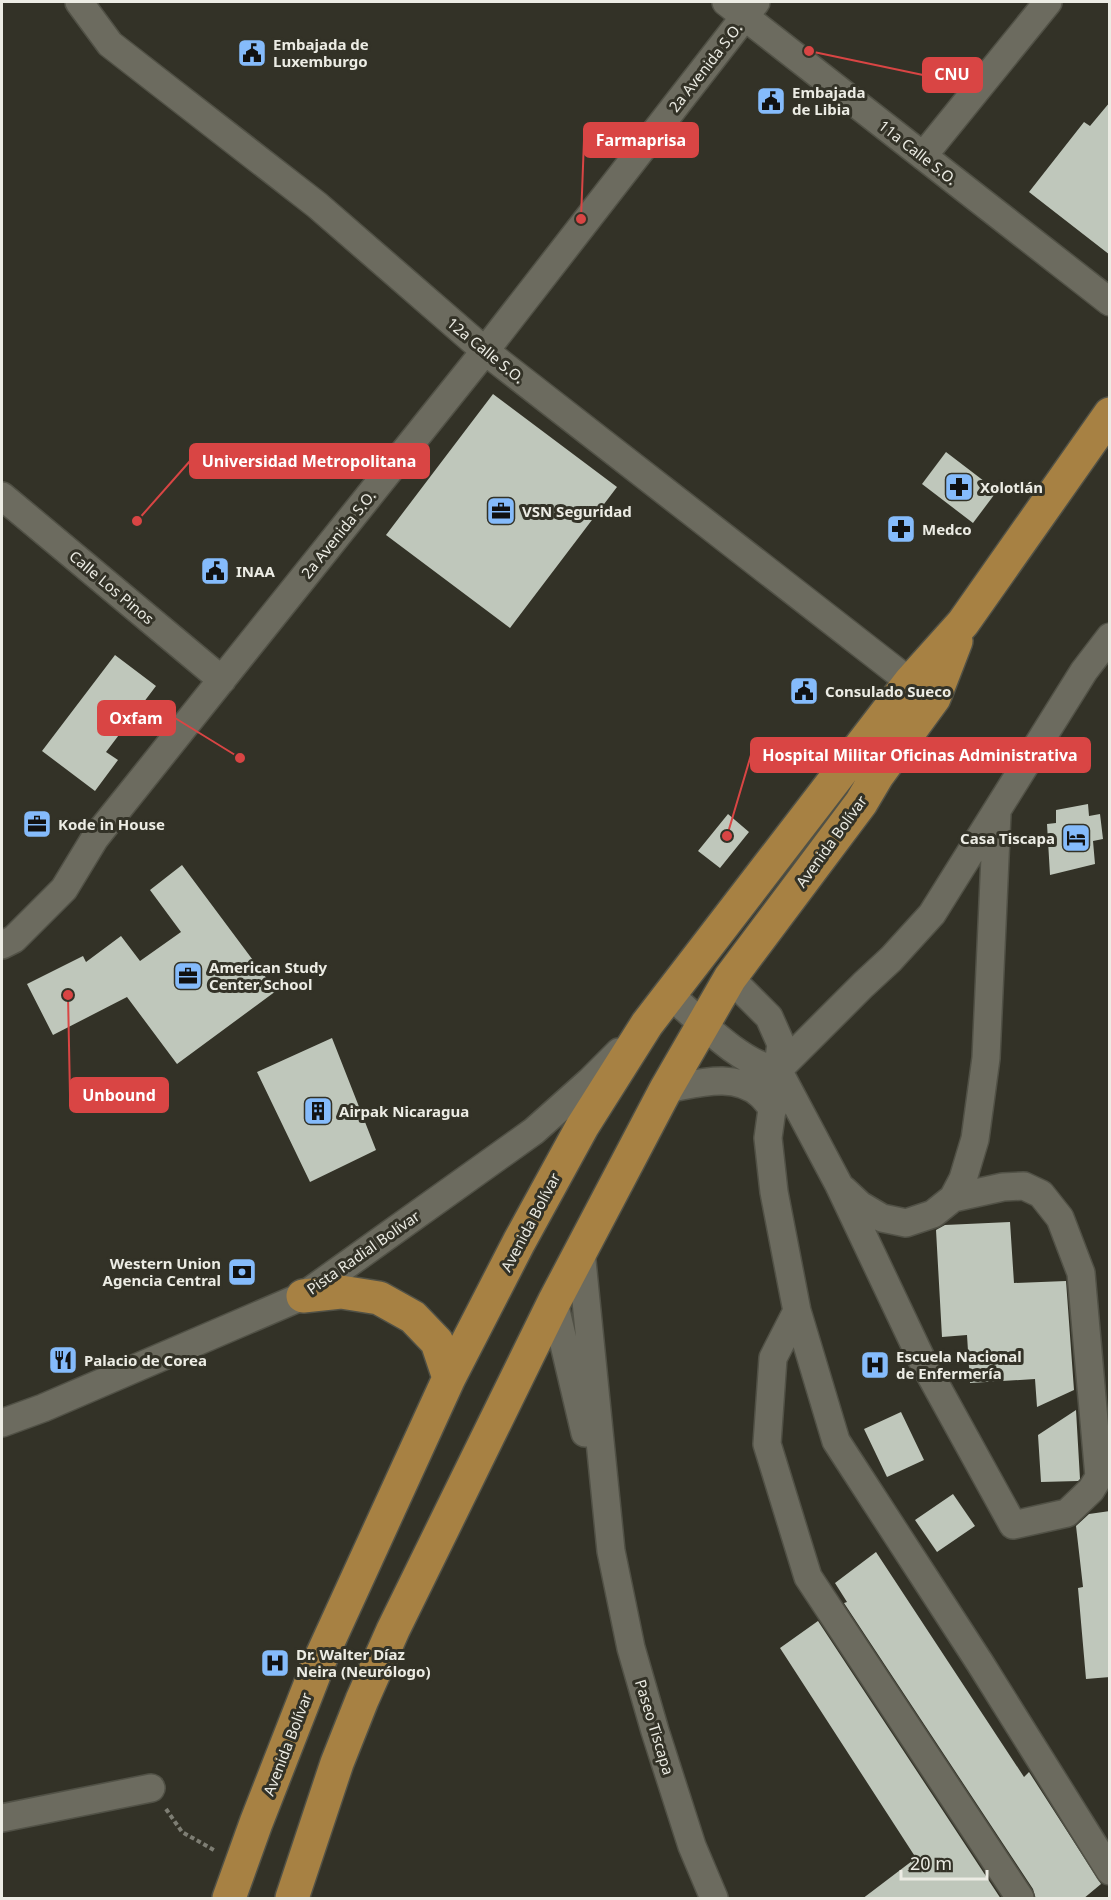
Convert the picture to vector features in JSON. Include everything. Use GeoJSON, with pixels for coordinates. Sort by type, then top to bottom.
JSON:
{"type":"FeatureCollection","features":[{"type":"Feature","properties":{"kind":"highway","name":"Avenida Bolívar"},"geometry":{"type":"LineString","coordinates":[[229,1899],[319,1662],[449,1378],[519,1242],[582,1127],[647,1024],[669,994],[910,682],[963,623],[1110,414]]}},
{"type":"Feature","properties":{"kind":"highway","name":"Avenida Bolívar"},"geometry":{"type":"LineString","coordinates":[[292,1899],[337,1763],[393,1630],[554,1302],[666,1089],[729,978],[861,803],[877,776],[934,698],[963,623]]}},
{"type":"Feature","properties":{"kind":"highway"},"geometry":{"type":"LineString","coordinates":[[877,776],[887,746],[919,701],[916,690],[910,682]]}},
{"type":"Feature","properties":{"kind":"highway"},"geometry":{"type":"LineString","coordinates":[[303,1296],[341,1292],[379,1298],[413,1317],[437,1342],[449,1378]]}},
{"type":"Feature","properties":{"kind":"street","name":"12a Calle S.O."},"geometry":{"type":"LineString","coordinates":[[79,2],[110,44],[317,205],[485,351],[910,682]]}},
{"type":"Feature","properties":{"kind":"street"},"geometry":{"type":"LineString","coordinates":[[923,156],[1048,2]]}},
{"type":"Feature","properties":{"kind":"street","name":"2a Avenida S.O."},"geometry":{"type":"LineString","coordinates":[[2,945],[14,939],[64,889],[95,838],[485,351],[742,6]]}},
{"type":"Feature","properties":{"kind":"street","name":"11a Calle S.O."},"geometry":{"type":"LineString","coordinates":[[742,6],[923,156],[1110,302]]}},
{"type":"Feature","properties":{"kind":"street","name":"Calle Los Pinos"},"geometry":{"type":"LineString","coordinates":[[2,496],[222,680]]}},
{"type":"Feature","properties":{"kind":"street"},"geometry":{"type":"LineString","coordinates":[[778,1070],[891,959],[932,914],[1084,671],[1110,637]]}},
{"type":"Feature","properties":{"kind":"street"},"geometry":{"type":"LineString","coordinates":[[839,1185],[860,1205],[882,1218],[906,1223],[933,1214],[952,1198],[963,1179],[975,1138],[986,1058],[997,813]]}},
{"type":"Feature","properties":{"kind":"street"},"geometry":{"type":"LineString","coordinates":[[729,978],[769,1017],[781,1044],[768,1138],[774,1192],[798,1311],[836,1441],[981,1663],[1110,1871]]}},
{"type":"Feature","properties":{"kind":"street"},"geometry":{"type":"LineString","coordinates":[[669,994],[738,1052],[768,1069],[778,1070]]}},
{"type":"Feature","properties":{"kind":"street","name":"Pista Radial Bolívar"},"geometry":{"type":"LineString","coordinates":[[2,1424],[303,1296],[534,1131],[591,1081],[647,1024]]}},
{"type":"Feature","properties":{"kind":"street"},"geometry":{"type":"LineString","coordinates":[[778,1070],[839,1185],[921,1358],[1013,1525],[1067,1513],[1091,1490],[1099,1477],[1081,1273],[1060,1218],[1041,1194],[1024,1186],[1004,1186],[952,1198]]}},
{"type":"Feature","properties":{"kind":"street"},"geometry":{"type":"LineString","coordinates":[[666,1089],[722,1080],[743,1085],[760,1094],[773,1109]]}},
{"type":"Feature","properties":{"kind":"street","name":"Paseo Tiscapa"},"geometry":{"type":"LineString","coordinates":[[581,1251],[611,1551]]}},
{"type":"Feature","properties":{"kind":"street","name":"Paseo Tiscapa"},"geometry":{"type":"LineString","coordinates":[[554,1302],[631,1647],[692,1846],[714,1899]]}},
{"type":"Feature","properties":{"kind":"street"},"geometry":{"type":"LineString","coordinates":[[798,1311],[773,1359],[767,1444],[808,1578],[1020,1899]]}},
{"type":"Feature","properties":{"kind":"street"},"geometry":{"type":"LineString","coordinates":[[2,1818],[152,1788]]}},
{"type":"Feature","properties":{"kind":"path"},"geometry":{"type":"LineString","coordinates":[[152,1788],[182,1832],[241,1865]]}},
{"type":"Feature","properties":{"kind":"building"},"geometry":{"type":"Polygon","coordinates":[[[1110,102],[1110,255],[1029,192],[1084,122],[1090,126],[1110,102]]]}},
{"type":"Feature","properties":{"kind":"building","name":"VSN Seguridad"},"geometry":{"type":"Polygon","coordinates":[[[493,394],[617,487],[510,628],[386,535],[493,394]]]}},
{"type":"Feature","properties":{"kind":"building","name":"Xolotlán"},"geometry":{"type":"Polygon","coordinates":[[[946,452],[997,491],[973,523],[922,484],[946,452]]]}},
{"type":"Feature","properties":{"kind":"building"},"geometry":{"type":"Polygon","coordinates":[[[115,655],[156,686],[106,752],[118,760],[95,791],[42,751],[115,655]]]}},
{"type":"Feature","properties":{"kind":"building"},"geometry":{"type":"Polygon","coordinates":[[[1088,804],[1089,816],[1100,814],[1103,839],[1093,841],[1095,864],[1050,875],[1047,824],[1056,823],[1056,810],[1088,804]]]}},
{"type":"Feature","properties":{"kind":"building"},"geometry":{"type":"Polygon","coordinates":[[[728,814],[749,832],[720,868],[698,851],[728,814]]]}},
{"type":"Feature","properties":{"kind":"building","name":"American Study Center School"},"geometry":{"type":"Polygon","coordinates":[[[182,865],[276,991],[177,1064],[127,997],[53,1035],[27,984],[83,956],[86,962],[121,936],[140,961],[181,932],[150,890],[182,865]]]}},
{"type":"Feature","properties":{"kind":"building","name":"Airpak Nicaragua"},"geometry":{"type":"Polygon","coordinates":[[[332,1038],[376,1150],[310,1182],[257,1072],[332,1038]]]}},
{"type":"Feature","properties":{"kind":"building"},"geometry":{"type":"Polygon","coordinates":[[[1010,1222],[1014,1283],[1066,1281],[1074,1390],[1037,1407],[1035,1379],[970,1383],[967,1335],[942,1337],[936,1230],[945,1225],[1010,1222]]]}},
{"type":"Feature","properties":{"kind":"building"},"geometry":{"type":"Polygon","coordinates":[[[1076,1410],[1080,1479],[1078,1481],[1041,1482],[1038,1435],[1076,1410]]]}},
{"type":"Feature","properties":{"kind":"building"},"geometry":{"type":"Polygon","coordinates":[[[901,1412],[924,1460],[887,1477],[864,1429],[901,1412]]]}},
{"type":"Feature","properties":{"kind":"building"},"geometry":{"type":"Polygon","coordinates":[[[953,1494],[975,1526],[937,1552],[915,1520],[953,1494]]]}},
{"type":"Feature","properties":{"kind":"building"},"geometry":{"type":"Polygon","coordinates":[[[1110,1511],[1110,1677],[1086,1679],[1078,1588],[1083,1587],[1076,1526],[1089,1514],[1110,1511]]]}},
{"type":"Feature","properties":{"kind":"building"},"geometry":{"type":"Polygon","coordinates":[[[876,1552],[1024,1777],[1029,1772],[1101,1884],[1083,1899],[1036,1899],[1033,1889],[844,1603],[847,1602],[835,1583],[876,1552]]]}},
{"type":"Feature","properties":{"kind":"building"},"geometry":{"type":"Polygon","coordinates":[[[818,1621],[1001,1899],[862,1899],[916,1858],[780,1648],[818,1621]]]}},
{"type":"Feature","properties":{"kind":"place","name":"CNU"},"geometry":{"type":"Point","coordinates":[809,51]}},
{"type":"Feature","properties":{"kind":"place","name":"Embajada de Luxemburgo"},"geometry":{"type":"Point","coordinates":[252,53]}},
{"type":"Feature","properties":{"kind":"place","name":"Embajada de Libia"},"geometry":{"type":"Point","coordinates":[771,101]}},
{"type":"Feature","properties":{"kind":"place","name":"Farmaprisa"},"geometry":{"type":"Point","coordinates":[581,219]}},
{"type":"Feature","properties":{"kind":"place","name":"Xolotlán"},"geometry":{"type":"Point","coordinates":[959,487]}},
{"type":"Feature","properties":{"kind":"place","name":"VSN Seguridad"},"geometry":{"type":"Point","coordinates":[501,511]}},
{"type":"Feature","properties":{"kind":"place","name":"Universidad Metropolitana"},"geometry":{"type":"Point","coordinates":[137,521]}},
{"type":"Feature","properties":{"kind":"place","name":"Medco"},"geometry":{"type":"Point","coordinates":[901,529]}},
{"type":"Feature","properties":{"kind":"place","name":"INAA"},"geometry":{"type":"Point","coordinates":[215,571]}},
{"type":"Feature","properties":{"kind":"place","name":"Consulado Sueco"},"geometry":{"type":"Point","coordinates":[804,691]}},
{"type":"Feature","properties":{"kind":"place","name":"Oxfam"},"geometry":{"type":"Point","coordinates":[240,758]}},
{"type":"Feature","properties":{"kind":"place","name":"Kode in House"},"geometry":{"type":"Point","coordinates":[37,824]}},
{"type":"Feature","properties":{"kind":"place","name":"Hospital Militar Oficinas Administrativa"},"geometry":{"type":"Point","coordinates":[727,836]}},
{"type":"Feature","properties":{"kind":"place","name":"Casa Tiscapa"},"geometry":{"type":"Point","coordinates":[1076,838]}},
{"type":"Feature","properties":{"kind":"place","name":"American Study Center School"},"geometry":{"type":"Point","coordinates":[188,976]}},
{"type":"Feature","properties":{"kind":"place","name":"Unbound"},"geometry":{"type":"Point","coordinates":[68,995]}},
{"type":"Feature","properties":{"kind":"place","name":"Airpak Nicaragua"},"geometry":{"type":"Point","coordinates":[318,1111]}},
{"type":"Feature","properties":{"kind":"place","name":"Western Union Agencia Central"},"geometry":{"type":"Point","coordinates":[242,1272]}},
{"type":"Feature","properties":{"kind":"place","name":"Palacio de Corea"},"geometry":{"type":"Point","coordinates":[63,1360]}},
{"type":"Feature","properties":{"kind":"place","name":"Escuela Nacional de Enfermería"},"geometry":{"type":"Point","coordinates":[875,1365]}},
{"type":"Feature","properties":{"kind":"place","name":"Dr. Walter Díaz Neira (Neurólogo)"},"geometry":{"type":"Point","coordinates":[275,1663]}}]}
